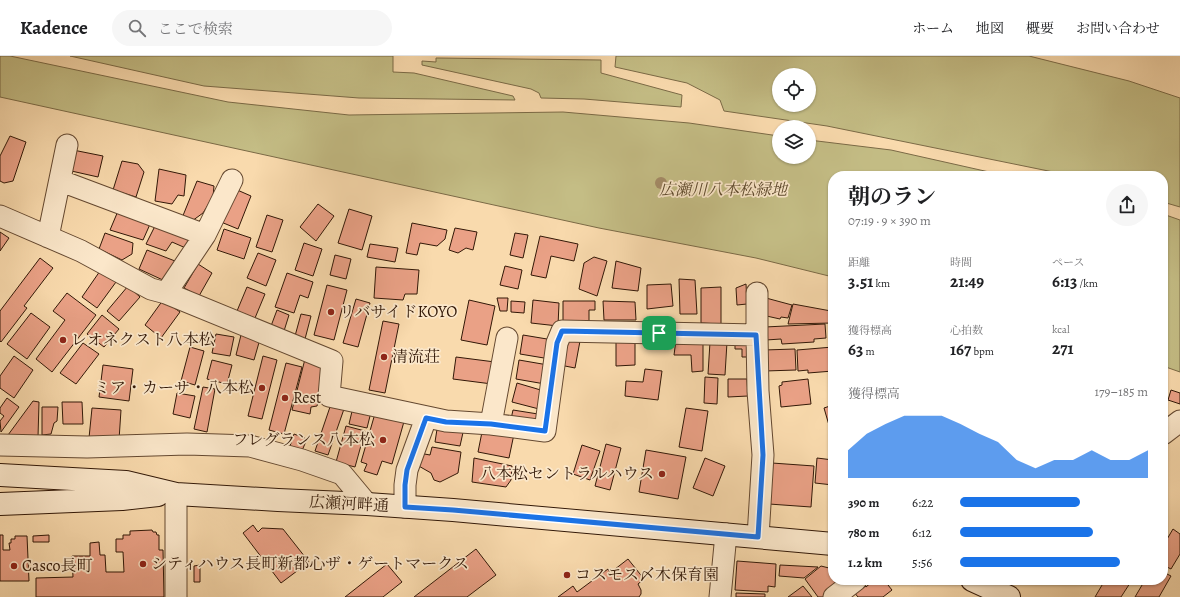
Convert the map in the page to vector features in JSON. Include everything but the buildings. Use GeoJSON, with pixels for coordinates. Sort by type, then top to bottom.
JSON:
{"type":"FeatureCollection","features":[{"type":"Feature","properties":{"kind":"street"},"geometry":{"type":"LineString","coordinates":[[48,237],[61,181],[67,145]]}},
{"type":"Feature","properties":{"kind":"street"},"geometry":{"type":"LineString","coordinates":[[166,293],[205,235],[232,180]]}},
{"type":"Feature","properties":{"kind":"street"},"geometry":{"type":"LineString","coordinates":[[61,181],[205,235]]}},
{"type":"Feature","properties":{"kind":"street"},"geometry":{"type":"LineString","coordinates":[[0,216],[81,251],[151,289],[166,293],[199,308],[332,361],[329,396],[446,422],[491,424],[545,431],[557,343],[562,331],[756,335]]}},
{"type":"Feature","properties":{"kind":"street"},"geometry":{"type":"LineString","coordinates":[[757,293],[756,335],[763,455],[758,537]]}},
{"type":"Feature","properties":{"kind":"street"},"geometry":{"type":"LineString","coordinates":[[491,424],[507,338]]}},
{"type":"Feature","properties":{"kind":"street"},"geometry":{"type":"LineString","coordinates":[[405,507],[407,470],[426,418]]}},
{"type":"Feature","properties":{"kind":"street"},"geometry":{"type":"LineString","coordinates":[[1168,430],[1180,421]]}},
{"type":"Feature","properties":{"kind":"street"},"geometry":{"type":"LineString","coordinates":[[0,445],[87,447],[187,444],[250,446],[302,460],[342,474],[367,504]]}},
{"type":"Feature","properties":{"kind":"street","name":"広瀬河畔通"},"geometry":{"type":"LineString","coordinates":[[0,475],[126,482],[176,494]]}},
{"type":"Feature","properties":{"kind":"street"},"geometry":{"type":"LineString","coordinates":[[176,494],[176,597]]}},
{"type":"Feature","properties":{"kind":"street","name":"広瀬河畔通"},"geometry":{"type":"LineString","coordinates":[[0,504],[122,499],[176,494],[453,510],[828,544]]}},
{"type":"Feature","properties":{"kind":"street"},"geometry":{"type":"LineString","coordinates":[[720,597],[726,534]]}},
{"type":"Feature","properties":{"kind":"street"},"geometry":{"type":"LineString","coordinates":[[834,597],[850,585]]}},
{"type":"Feature","properties":{"kind":"street"},"geometry":{"type":"LineString","coordinates":[[983,585],[1009,597]]}},
{"type":"Feature","properties":{"kind":"green space","name":"広瀬川八本松緑地"},"geometry":{"type":"Polygon","coordinates":[[[0,56],[10,56],[228,102],[349,115],[563,112],[689,123],[772,135],[772,164],[816,164],[816,141],[891,150],[985,171],[828,171],[828,276],[756,258],[599,228],[0,97],[0,56]]]}},
{"type":"Feature","properties":{"kind":"green space"},"geometry":{"type":"Polygon","coordinates":[[[70,56],[393,56],[393,72],[414,73],[513,96],[515,100],[359,98],[204,86],[70,56]]]}},
{"type":"Feature","properties":{"kind":"green space"},"geometry":{"type":"Polygon","coordinates":[[[616,56],[1029,56],[1129,81],[1180,98],[1180,207],[1168,203],[1168,171],[1048,171],[816,124],[816,120],[786,120],[724,111],[720,100],[687,83],[615,67],[616,56]]]}},
{"type":"Feature","properties":{"kind":"green space"},"geometry":{"type":"Polygon","coordinates":[[[436,58],[601,60],[601,73],[682,95],[681,107],[584,99],[541,98],[539,93],[531,89],[422,65],[422,61],[436,62],[436,58]]]}},
{"type":"Feature","properties":{"kind":"green space"},"geometry":{"type":"Polygon","coordinates":[[[1168,216],[1180,220],[1180,372],[1168,368],[1168,216]]]}},
{"type":"Feature","properties":{"kind":"place","name":"リバサイドKOYO"},"geometry":{"type":"Point","coordinates":[331,312]}},
{"type":"Feature","properties":{"kind":"place","name":"レオネクスト八本松"},"geometry":{"type":"Point","coordinates":[63,340]}},
{"type":"Feature","properties":{"kind":"place","name":"清流荘"},"geometry":{"type":"Point","coordinates":[384,357]}},
{"type":"Feature","properties":{"kind":"place","name":"ミア・カーサ・八本松"},"geometry":{"type":"Point","coordinates":[262,388]}},
{"type":"Feature","properties":{"kind":"place","name":"Rest"},"geometry":{"type":"Point","coordinates":[285,398]}},
{"type":"Feature","properties":{"kind":"place","name":"フレグランス八本松"},"geometry":{"type":"Point","coordinates":[383,440]}},
{"type":"Feature","properties":{"kind":"place","name":"八本松セントラルハウス"},"geometry":{"type":"Point","coordinates":[662,474]}},
{"type":"Feature","properties":{"kind":"place","name":"シティハウス長町新都心ザ・ゲートマークス"},"geometry":{"type":"Point","coordinates":[143,564]}},
{"type":"Feature","properties":{"kind":"place","name":"Casco長町"},"geometry":{"type":"Point","coordinates":[14,566]}},
{"type":"Feature","properties":{"kind":"place","name":"コスモス〆木保育園"},"geometry":{"type":"Point","coordinates":[567,575]}},
{"type":"Feature","properties":{"kind":"route"},"geometry":{"type":"LineString","coordinates":[[562,331],[659,333],[756,335],[758,391],[763,455],[758,537],[405,507],[407,470],[426,418],[446,422],[491,424],[545,431],[557,343],[562,331]]}}]}
